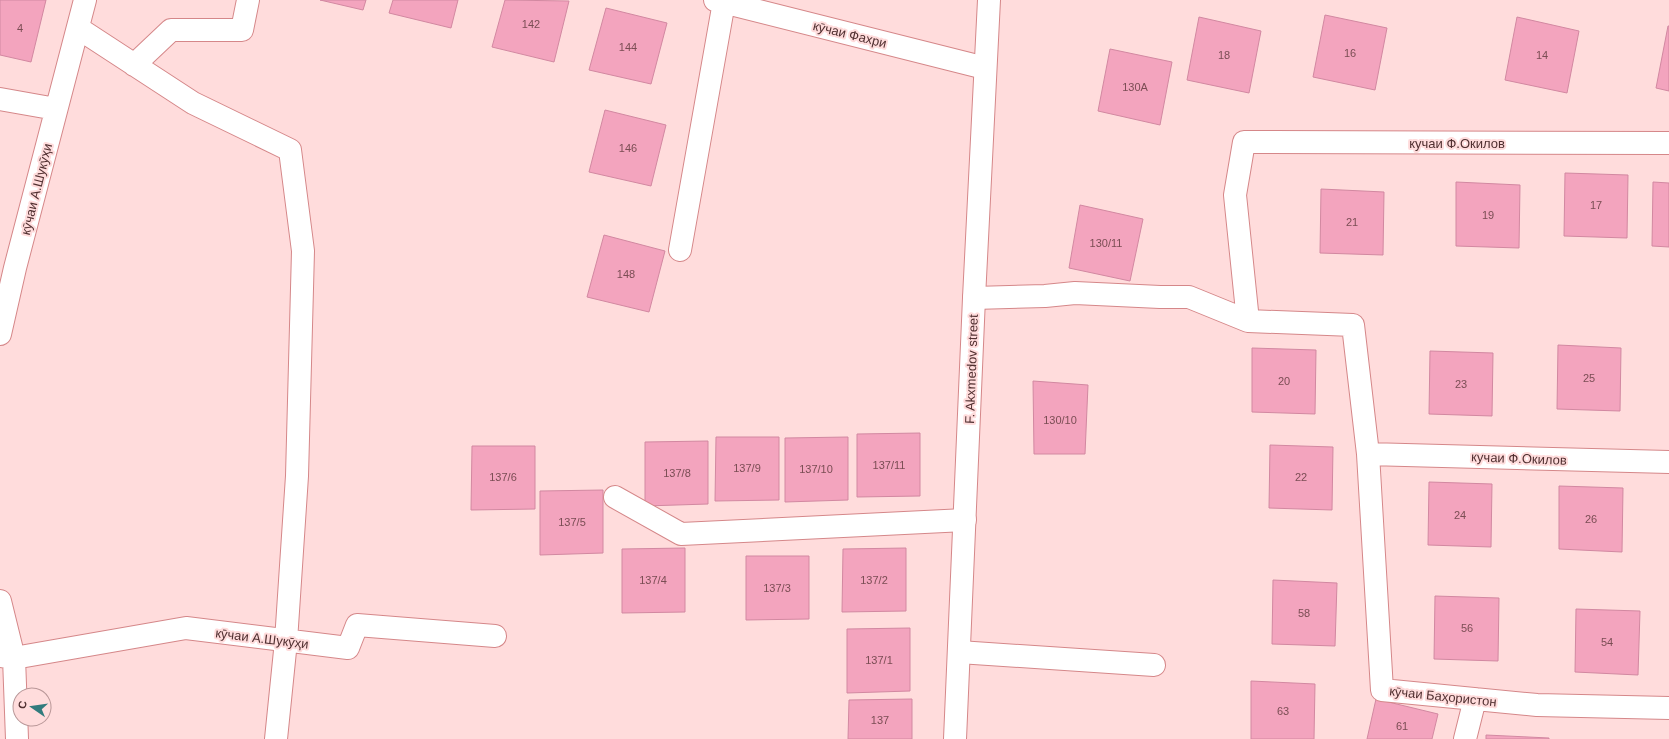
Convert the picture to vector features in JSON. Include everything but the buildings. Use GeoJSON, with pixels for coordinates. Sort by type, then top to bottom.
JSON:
{"type":"FeatureCollection","features":[{"type":"Feature","properties":{"kind":"street","name":"кӯчаи А.Шукӯҳи"},"geometry":{"type":"LineString","coordinates":[[0,334],[8,270],[56,109],[84,0]]}},
{"type":"Feature","properties":{"kind":"street"},"geometry":{"type":"LineString","coordinates":[[134,65],[171,30],[242,30],[248,0]]}},
{"type":"Feature","properties":{"kind":"street","name":"F. Akxmedov street"},"geometry":{"type":"LineString","coordinates":[[955,739],[974,298],[989,0]]}},
{"type":"Feature","properties":{"kind":"street"},"geometry":{"type":"LineString","coordinates":[[680,250],[720,1]]}},
{"type":"Feature","properties":{"kind":"street","name":"кӯчаи Фахри"},"geometry":{"type":"LineString","coordinates":[[720,1],[985,68]]}},
{"type":"Feature","properties":{"kind":"street"},"geometry":{"type":"LineString","coordinates":[[78,28],[192,103],[290,150],[303,252],[297,476],[286,641],[276,739]]}},
{"type":"Feature","properties":{"kind":"street"},"geometry":{"type":"LineString","coordinates":[[0,99],[56,109]]}},
{"type":"Feature","properties":{"kind":"street","name":"кучаи Ф.Окилов"},"geometry":{"type":"LineString","coordinates":[[1248,321],[1235,195],[1244,142],[1669,143]]}},
{"type":"Feature","properties":{"kind":"street"},"geometry":{"type":"LineString","coordinates":[[974,298],[1045,296],[1074,293],[1160,297],[1189,296],[1248,321],[1353,325],[1368,454]]}},
{"type":"Feature","properties":{"kind":"street","name":"кучаи Ф.Окилов"},"geometry":{"type":"LineString","coordinates":[[1368,454],[1669,462]]}},
{"type":"Feature","properties":{"kind":"street","name":"кӯчаи Баҳористон"},"geometry":{"type":"LineString","coordinates":[[1368,454],[1382,690],[1537,706],[1669,708]]}},
{"type":"Feature","properties":{"kind":"street"},"geometry":{"type":"LineString","coordinates":[[615,497],[681,534],[965,520]]}},
{"type":"Feature","properties":{"kind":"street"},"geometry":{"type":"LineString","coordinates":[[0,601],[17,739]]}},
{"type":"Feature","properties":{"kind":"street","name":"кӯчаи А.Шукӯҳи"},"geometry":{"type":"LineString","coordinates":[[7,657],[186,628],[348,648],[356,625],[495,636]]}},
{"type":"Feature","properties":{"kind":"street"},"geometry":{"type":"LineString","coordinates":[[959,652],[1154,665]]}},
{"type":"Feature","properties":{"kind":"street"},"geometry":{"type":"LineString","coordinates":[[1465,739],[1475,699]]}}]}
